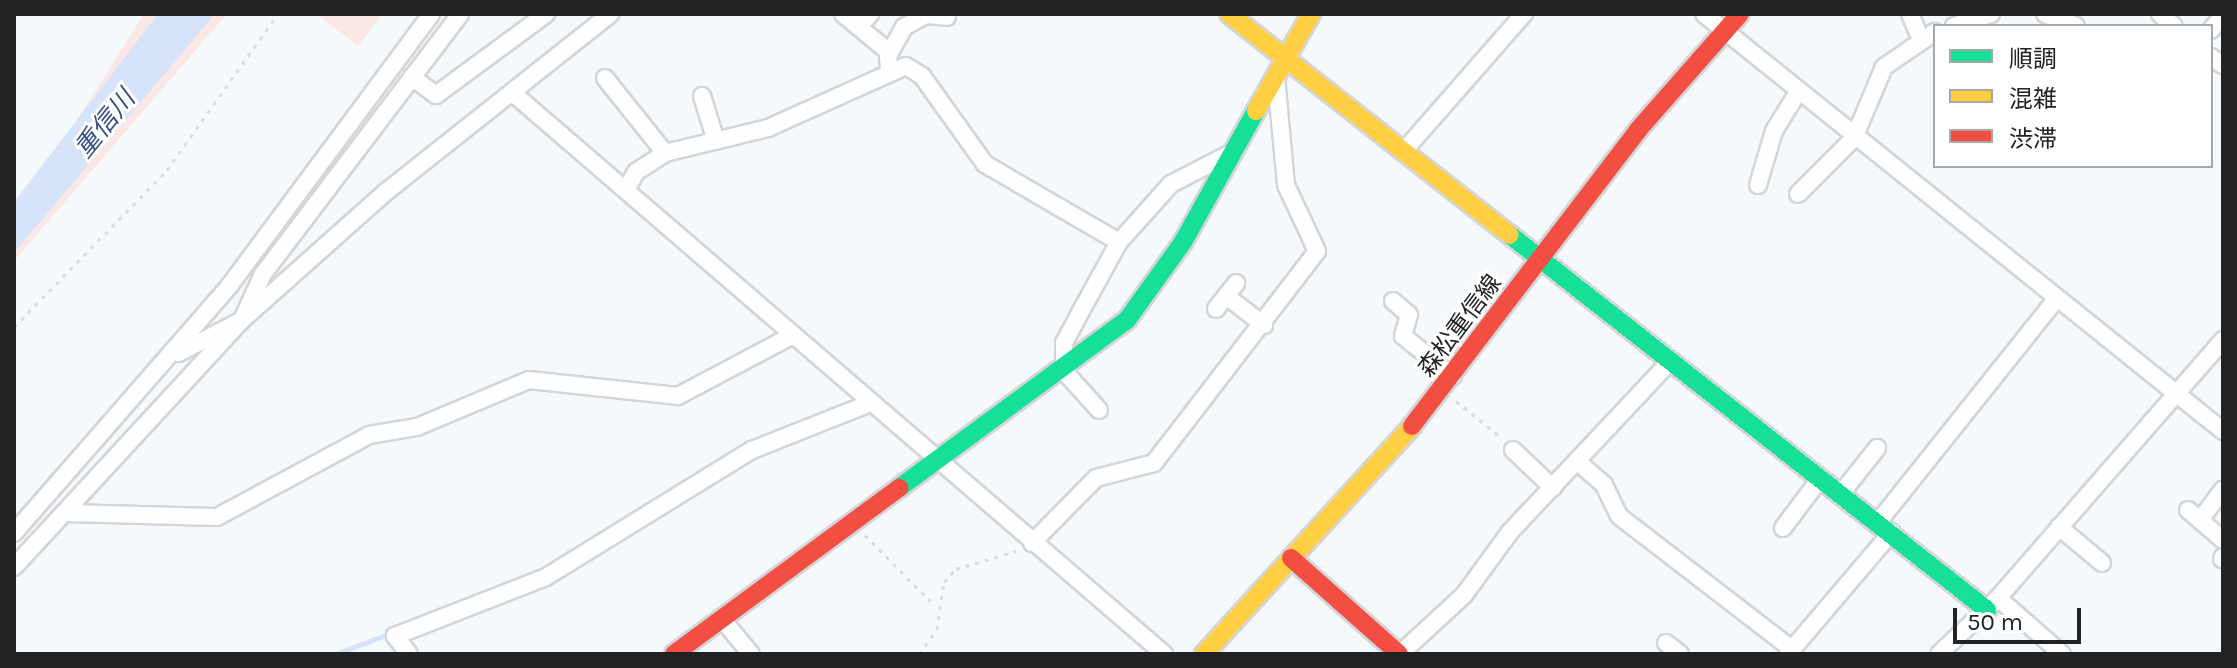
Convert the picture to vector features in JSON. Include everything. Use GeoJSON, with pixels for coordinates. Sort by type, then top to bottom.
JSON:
{"type":"FeatureCollection","features":[{"type":"Feature","properties":{"kind":"street"},"geometry":{"type":"LineString","coordinates":[[14,533],[171,357],[431,14]]}},
{"type":"Feature","properties":{"kind":"street"},"geometry":{"type":"LineString","coordinates":[[171,357],[242,320],[263,274],[460,14]]}},
{"type":"Feature","properties":{"kind":"street"},"geometry":{"type":"LineString","coordinates":[[412,77],[436,95],[524,20],[546,14]]}},
{"type":"Feature","properties":{"kind":"street"},"geometry":{"type":"LineString","coordinates":[[14,567],[242,320],[387,191],[515,95],[610,14]]}},
{"type":"Feature","properties":{"kind":"street"},"geometry":{"type":"LineString","coordinates":[[843,14],[889,60],[922,76],[985,164],[1119,242]]}},
{"type":"Feature","properties":{"kind":"street"},"geometry":{"type":"LineString","coordinates":[[858,27],[870,14]]}},
{"type":"Feature","properties":{"kind":"street"},"geometry":{"type":"LineString","coordinates":[[1229,14],[1287,56],[1403,152],[1541,258],[1668,364],[1819,480],[2062,654]]}},
{"type":"Feature","properties":{"kind":"street"},"geometry":{"type":"LineString","coordinates":[[674,654],[1064,371],[1148,295],[1235,151],[1311,14]]}},
{"type":"Feature","properties":{"kind":"street"},"geometry":{"type":"LineString","coordinates":[[1403,152],[1524,14]]}},
{"type":"Feature","properties":{"kind":"street"},"geometry":{"type":"LineString","coordinates":[[1704,14],[2054,302],[2223,431]]}},
{"type":"Feature","properties":{"kind":"street","name":"森松重信線"},"geometry":{"type":"LineString","coordinates":[[1204,654],[1439,395],[1541,258],[1740,14]]}},
{"type":"Feature","properties":{"kind":"street"},"geometry":{"type":"LineString","coordinates":[[1798,194],[1854,138],[1884,67],[1928,35],[1910,14]]}},
{"type":"Feature","properties":{"kind":"street"},"geometry":{"type":"LineString","coordinates":[[1960,24],[1991,14]]}},
{"type":"Feature","properties":{"kind":"street"},"geometry":{"type":"LineString","coordinates":[[2045,14],[2071,24]]}},
{"type":"Feature","properties":{"kind":"street"},"geometry":{"type":"LineString","coordinates":[[626,190],[636,172],[665,153],[768,128],[889,60],[914,19],[947,17]]}},
{"type":"Feature","properties":{"kind":"street"},"geometry":{"type":"LineString","coordinates":[[1030,541],[1096,478],[1154,463],[1264,325],[1317,251],[1286,185],[1276,77]]}},
{"type":"Feature","properties":{"kind":"street"},"geometry":{"type":"LineString","coordinates":[[605,78],[665,153]]}},
{"type":"Feature","properties":{"kind":"street"},"geometry":{"type":"LineString","coordinates":[[1758,185],[1774,131],[1798,92]]}},
{"type":"Feature","properties":{"kind":"street"},"geometry":{"type":"LineString","coordinates":[[515,95],[1164,654]]}},
{"type":"Feature","properties":{"kind":"street"},"geometry":{"type":"LineString","coordinates":[[702,96],[716,141]]}},
{"type":"Feature","properties":{"kind":"street"},"geometry":{"type":"LineString","coordinates":[[1099,410],[1064,371],[1064,343],[1119,242],[1171,184],[1235,151]]}},
{"type":"Feature","properties":{"kind":"street"},"geometry":{"type":"LineString","coordinates":[[1226,296],[1264,325]]}},
{"type":"Feature","properties":{"kind":"street"},"geometry":{"type":"LineString","coordinates":[[1393,301],[1409,315],[1403,336],[1453,376]]}},
{"type":"Feature","properties":{"kind":"street"},"geometry":{"type":"LineString","coordinates":[[1579,463],[1604,485],[1619,516],[1790,651],[2054,302]]}},
{"type":"Feature","properties":{"kind":"street"},"geometry":{"type":"LineString","coordinates":[[66,513],[217,517],[369,435],[417,427],[529,380],[678,396],[793,335]]}},
{"type":"Feature","properties":{"kind":"street"},"geometry":{"type":"LineString","coordinates":[[1939,654],[1993,604],[2223,340]]}},
{"type":"Feature","properties":{"kind":"street"},"geometry":{"type":"LineString","coordinates":[[1291,558],[1399,654],[1464,595],[1553,488],[1668,364]]}},
{"type":"Feature","properties":{"kind":"street"},"geometry":{"type":"LineString","coordinates":[[409,654],[395,636],[546,577],[752,450],[871,403]]}},
{"type":"Feature","properties":{"kind":"street"},"geometry":{"type":"LineString","coordinates":[[1840,495],[1877,448]]}},
{"type":"Feature","properties":{"kind":"street"},"geometry":{"type":"LineString","coordinates":[[1513,450],[1553,488]]}},
{"type":"Feature","properties":{"kind":"street"},"geometry":{"type":"LineString","coordinates":[[1783,528],[1819,480]]}},
{"type":"Feature","properties":{"kind":"street"},"geometry":{"type":"LineString","coordinates":[[2223,490],[2194,515],[2223,540]]}},
{"type":"Feature","properties":{"kind":"street"},"geometry":{"type":"LineString","coordinates":[[2059,527],[2102,563]]}},
{"type":"Feature","properties":{"kind":"street"},"geometry":{"type":"LineString","coordinates":[[722,619],[751,654]]}},
{"type":"Feature","properties":{"kind":"street"},"geometry":{"type":"LineString","coordinates":[[1666,643],[1680,654]]}},
{"type":"Feature","properties":{"kind":"path"},"geometry":{"type":"LineString","coordinates":[[14,327],[167,170],[278,14]]}},
{"type":"Feature","properties":{"kind":"path"},"geometry":{"type":"LineString","coordinates":[[1439,395],[1471,406],[1513,450]]}},
{"type":"Feature","properties":{"kind":"path"},"geometry":{"type":"LineString","coordinates":[[854,524],[930,601]]}},
{"type":"Feature","properties":{"kind":"path"},"geometry":{"type":"LineString","coordinates":[[919,654],[937,629],[944,582],[956,569],[1005,560],[1030,541]]}},
{"type":"Feature","properties":{"kind":"shaded area"},"geometry":{"type":"Polygon","coordinates":[[[144,14],[227,14],[14,261],[14,220],[144,14]]]}},
{"type":"Feature","properties":{"kind":"shaded area"},"geometry":{"type":"Polygon","coordinates":[[[317,14],[382,14],[358,46],[317,14]]]}},
{"type":"Feature","properties":{"kind":"water","name":"重信川"},"geometry":{"type":"Polygon","coordinates":[[[158,14],[215,14],[14,253],[14,202],[158,14]]]}},
{"type":"Feature","properties":{"kind":"waterway"},"geometry":{"type":"LineString","coordinates":[[335,654],[386,635]]}},
{"type":"Feature","properties":{"kind":"traffic: fast"},"geometry":{"type":"LineString","coordinates":[[899,488],[1127,320],[1183,242],[1256,111]]}},
{"type":"Feature","properties":{"kind":"traffic: fast"},"geometry":{"type":"LineString","coordinates":[[1510,235],[1987,610]]}},
{"type":"Feature","properties":{"kind":"traffic: slow"},"geometry":{"type":"LineString","coordinates":[[1229,14],[1510,235]]}},
{"type":"Feature","properties":{"kind":"traffic: slow"},"geometry":{"type":"LineString","coordinates":[[1256,111],[1311,14]]}},
{"type":"Feature","properties":{"kind":"traffic: slow"},"geometry":{"type":"LineString","coordinates":[[1204,654],[1412,426]]}},
{"type":"Feature","properties":{"kind":"traffic: jam"},"geometry":{"type":"LineString","coordinates":[[1412,426],[1638,130],[1740,14]]}},
{"type":"Feature","properties":{"kind":"traffic: jam"},"geometry":{"type":"LineString","coordinates":[[674,654],[899,488]]}},
{"type":"Feature","properties":{"kind":"traffic: jam"},"geometry":{"type":"LineString","coordinates":[[1291,558],[1399,654]]}}]}
